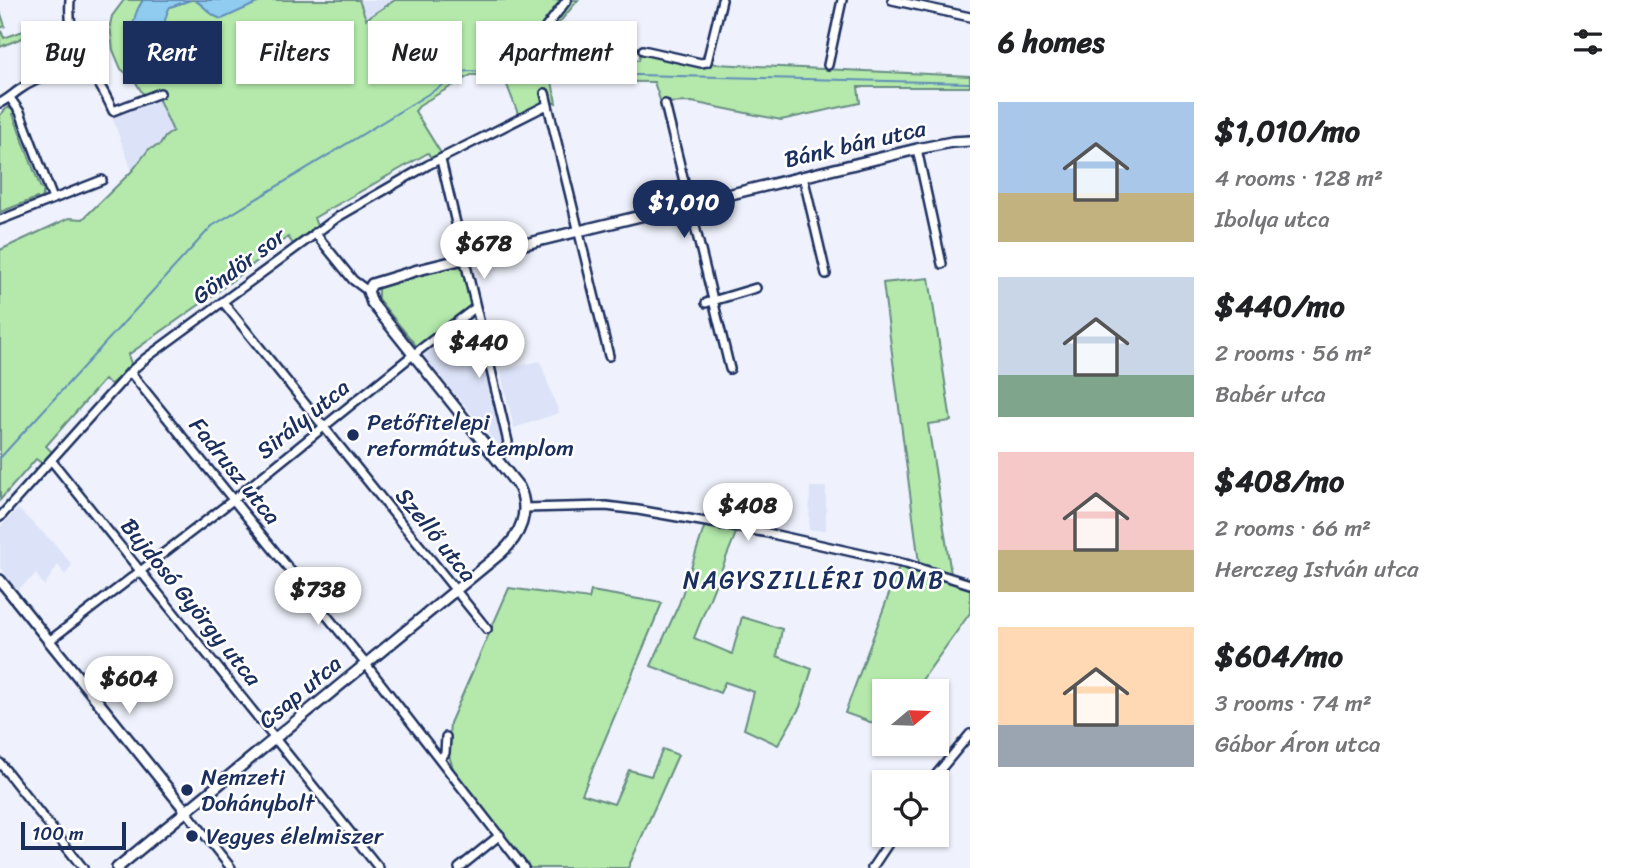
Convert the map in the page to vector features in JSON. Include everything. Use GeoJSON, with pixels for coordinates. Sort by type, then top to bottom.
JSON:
{"type":"FeatureCollection","features":[{"type":"Feature","properties":{"kind":"street"},"geometry":{"type":"LineString","coordinates":[[70,0],[72,21]]}},
{"type":"Feature","properties":{"kind":"street"},"geometry":{"type":"LineString","coordinates":[[551,21],[567,0]]}},
{"type":"Feature","properties":{"kind":"street"},"geometry":{"type":"LineString","coordinates":[[643,51],[701,63],[707,61],[722,0]]}},
{"type":"Feature","properties":{"kind":"street"},"geometry":{"type":"LineString","coordinates":[[828,65],[842,0]]}},
{"type":"Feature","properties":{"kind":"street"},"geometry":{"type":"LineString","coordinates":[[892,0],[970,17]]}},
{"type":"Feature","properties":{"kind":"street"},"geometry":{"type":"LineString","coordinates":[[0,103],[29,84]]}},
{"type":"Feature","properties":{"kind":"street"},"geometry":{"type":"LineString","coordinates":[[100,84],[113,111],[160,93]]}},
{"type":"Feature","properties":{"kind":"street"},"geometry":{"type":"LineString","coordinates":[[545,93],[608,356]]}},
{"type":"Feature","properties":{"kind":"street"},"geometry":{"type":"LineString","coordinates":[[10,98],[20,112],[53,199]]}},
{"type":"Feature","properties":{"kind":"street","name":"Göndör sor"},"geometry":{"type":"LineString","coordinates":[[0,517],[130,372],[315,233],[383,191],[547,104]]}},
{"type":"Feature","properties":{"kind":"street"},"geometry":{"type":"LineString","coordinates":[[665,104],[710,302],[730,369]]}},
{"type":"Feature","properties":{"kind":"street","name":"Bánk bán utca"},"geometry":{"type":"LineString","coordinates":[[368,291],[372,284],[381,280],[465,259],[917,149],[970,141]]}},
{"type":"Feature","properties":{"kind":"street"},"geometry":{"type":"LineString","coordinates":[[917,149],[942,264]]}},
{"type":"Feature","properties":{"kind":"street"},"geometry":{"type":"LineString","coordinates":[[441,160],[508,442],[506,449],[496,458]]}},
{"type":"Feature","properties":{"kind":"street"},"geometry":{"type":"LineString","coordinates":[[803,177],[826,274]]}},
{"type":"Feature","properties":{"kind":"street"},"geometry":{"type":"LineString","coordinates":[[0,219],[102,180]]}},
{"type":"Feature","properties":{"kind":"street"},"geometry":{"type":"LineString","coordinates":[[315,233],[353,280],[368,291],[372,303],[519,487],[524,508],[606,506],[638,510],[763,532],[906,564],[970,584]]}},
{"type":"Feature","properties":{"kind":"street"},"geometry":{"type":"LineString","coordinates":[[710,302],[756,288]]}},
{"type":"Feature","properties":{"kind":"street","name":"Szellő utca"},"geometry":{"type":"LineString","coordinates":[[223,302],[487,629]]}},
{"type":"Feature","properties":{"kind":"street","name":"Sirály utca"},"geometry":{"type":"LineString","coordinates":[[49,641],[233,500],[475,308]]}},
{"type":"Feature","properties":{"kind":"street","name":"Fadrusz utca"},"geometry":{"type":"LineString","coordinates":[[130,372],[365,663],[524,868]]}},
{"type":"Feature","properties":{"kind":"street","name":"Bujdosó György utca"},"geometry":{"type":"LineString","coordinates":[[51,460],[379,868]]}},
{"type":"Feature","properties":{"kind":"street","name":"Csap utca"},"geometry":{"type":"LineString","coordinates":[[117,868],[514,540],[521,526],[524,508]]}},
{"type":"Feature","properties":{"kind":"street"},"geometry":{"type":"LineString","coordinates":[[0,580],[231,868]]}},
{"type":"Feature","properties":{"kind":"street"},"geometry":{"type":"LineString","coordinates":[[940,770],[970,734]]}},
{"type":"Feature","properties":{"kind":"street"},"geometry":{"type":"LineString","coordinates":[[440,759],[445,753],[446,737]]}},
{"type":"Feature","properties":{"kind":"street"},"geometry":{"type":"LineString","coordinates":[[0,763],[83,868]]}},
{"type":"Feature","properties":{"kind":"street"},"geometry":{"type":"LineString","coordinates":[[459,868],[500,835]]}},
{"type":"Feature","properties":{"kind":"street"},"geometry":{"type":"LineString","coordinates":[[872,868],[886,847]]}},
{"type":"Feature","properties":{"kind":"shaded area"},"geometry":{"type":"Polygon","coordinates":[[[359,0],[395,0],[365,19],[359,0]]]}},
{"type":"Feature","properties":{"kind":"shaded area"},"geometry":{"type":"Polygon","coordinates":[[[158,98],[173,131],[160,145],[149,149],[132,171],[112,117],[158,98]]]}},
{"type":"Feature","properties":{"kind":"shaded area"},"geometry":{"type":"Polygon","coordinates":[[[475,318],[505,442],[499,446],[423,356],[475,318]]]}},
{"type":"Feature","properties":{"kind":"shaded area"},"geometry":{"type":"Polygon","coordinates":[[[540,361],[559,413],[514,428],[500,370],[540,361]]]}},
{"type":"Feature","properties":{"kind":"shaded area"},"geometry":{"type":"Polygon","coordinates":[[[810,487],[826,487],[826,530],[809,530],[810,487]]]}},
{"type":"Feature","properties":{"kind":"shaded area"},"geometry":{"type":"Polygon","coordinates":[[[18,509],[55,544],[72,565],[65,575],[58,565],[44,586],[36,574],[18,590],[0,567],[0,527],[18,509]]]}},
{"type":"Feature","properties":{"kind":"green space"},"geometry":{"type":"Polygon","coordinates":[[[124,0],[359,0],[366,19],[395,0],[578,0],[561,21],[476,21],[476,75],[462,80],[462,21],[368,21],[368,84],[455,84],[421,104],[415,111],[442,155],[431,158],[428,153],[314,218],[317,226],[293,244],[288,237],[216,293],[128,355],[132,366],[111,384],[104,380],[46,446],[52,452],[43,464],[36,459],[0,500],[0,250],[69,218],[83,219],[132,171],[149,149],[160,145],[173,131],[158,98],[148,102],[137,84],[222,84],[222,21],[123,21],[123,71],[113,50],[110,25],[112,16],[124,0]]]}},
{"type":"Feature","properties":{"kind":"green space"},"geometry":{"type":"Polygon","coordinates":[[[0,11],[5,26],[0,28],[0,11]]]}},
{"type":"Feature","properties":{"kind":"green space"},"geometry":{"type":"Polygon","coordinates":[[[0,28],[4,38],[21,32],[21,38],[0,47],[0,28]]]}},
{"type":"Feature","properties":{"kind":"green space"},"geometry":{"type":"Polygon","coordinates":[[[642,47],[716,64],[970,76],[970,87],[858,87],[860,103],[781,120],[692,102],[661,103],[654,82],[637,82],[637,60],[642,47]]]}},
{"type":"Feature","properties":{"kind":"green space"},"geometry":{"type":"Polygon","coordinates":[[[507,84],[553,84],[556,103],[541,104],[519,116],[507,84]]]}},
{"type":"Feature","properties":{"kind":"green space"},"geometry":{"type":"Polygon","coordinates":[[[8,107],[15,112],[13,114],[41,189],[44,188],[42,201],[39,202],[37,198],[0,212],[0,115],[8,107]]]}},
{"type":"Feature","properties":{"kind":"green space"},"geometry":{"type":"Polygon","coordinates":[[[462,263],[471,307],[417,347],[378,299],[378,289],[384,284],[462,263]]]}},
{"type":"Feature","properties":{"kind":"green space"},"geometry":{"type":"Polygon","coordinates":[[[929,278],[951,421],[928,424],[951,574],[970,581],[970,613],[923,679],[872,679],[872,723],[845,713],[899,567],[920,571],[883,283],[929,278]]]}},
{"type":"Feature","properties":{"kind":"green space"},"geometry":{"type":"Polygon","coordinates":[[[705,525],[736,533],[694,638],[732,654],[742,617],[782,629],[777,656],[812,669],[800,707],[778,745],[744,729],[754,692],[725,682],[720,693],[651,666],[679,604],[705,525]]]}},
{"type":"Feature","properties":{"kind":"green space"},"geometry":{"type":"Polygon","coordinates":[[[509,588],[589,599],[591,591],[662,603],[582,794],[614,804],[629,770],[651,776],[663,749],[678,755],[628,868],[529,868],[453,769],[448,752],[450,723],[509,588]]]}},
{"type":"Feature","properties":{"kind":"water"},"geometry":{"type":"Polygon","coordinates":[[[143,0],[191,0],[170,7],[165,21],[134,21],[143,0]]]}},
{"type":"Feature","properties":{"kind":"water"},"geometry":{"type":"Polygon","coordinates":[[[194,0],[264,0],[222,19],[194,0]]]}},
{"type":"Feature","properties":{"kind":"waterway"},"geometry":{"type":"LineString","coordinates":[[0,458],[212,226],[466,71],[970,83]]}},
{"type":"Feature","properties":{"kind":"place","name":"Petőfitelepi református templom"},"geometry":{"type":"Point","coordinates":[353,435]}},
{"type":"Feature","properties":{"kind":"place","name":"Nemzeti Dohánybolt"},"geometry":{"type":"Point","coordinates":[187,790]}},
{"type":"Feature","properties":{"kind":"place","name":"Vegyes élelmiszer"},"geometry":{"type":"Point","coordinates":[192,836]}},
{"type":"Feature","properties":{"kind":"district","name":"NAGYSZILLÉRI DOMB"},"geometry":{"type":"Point","coordinates":[814,580]}}]}
